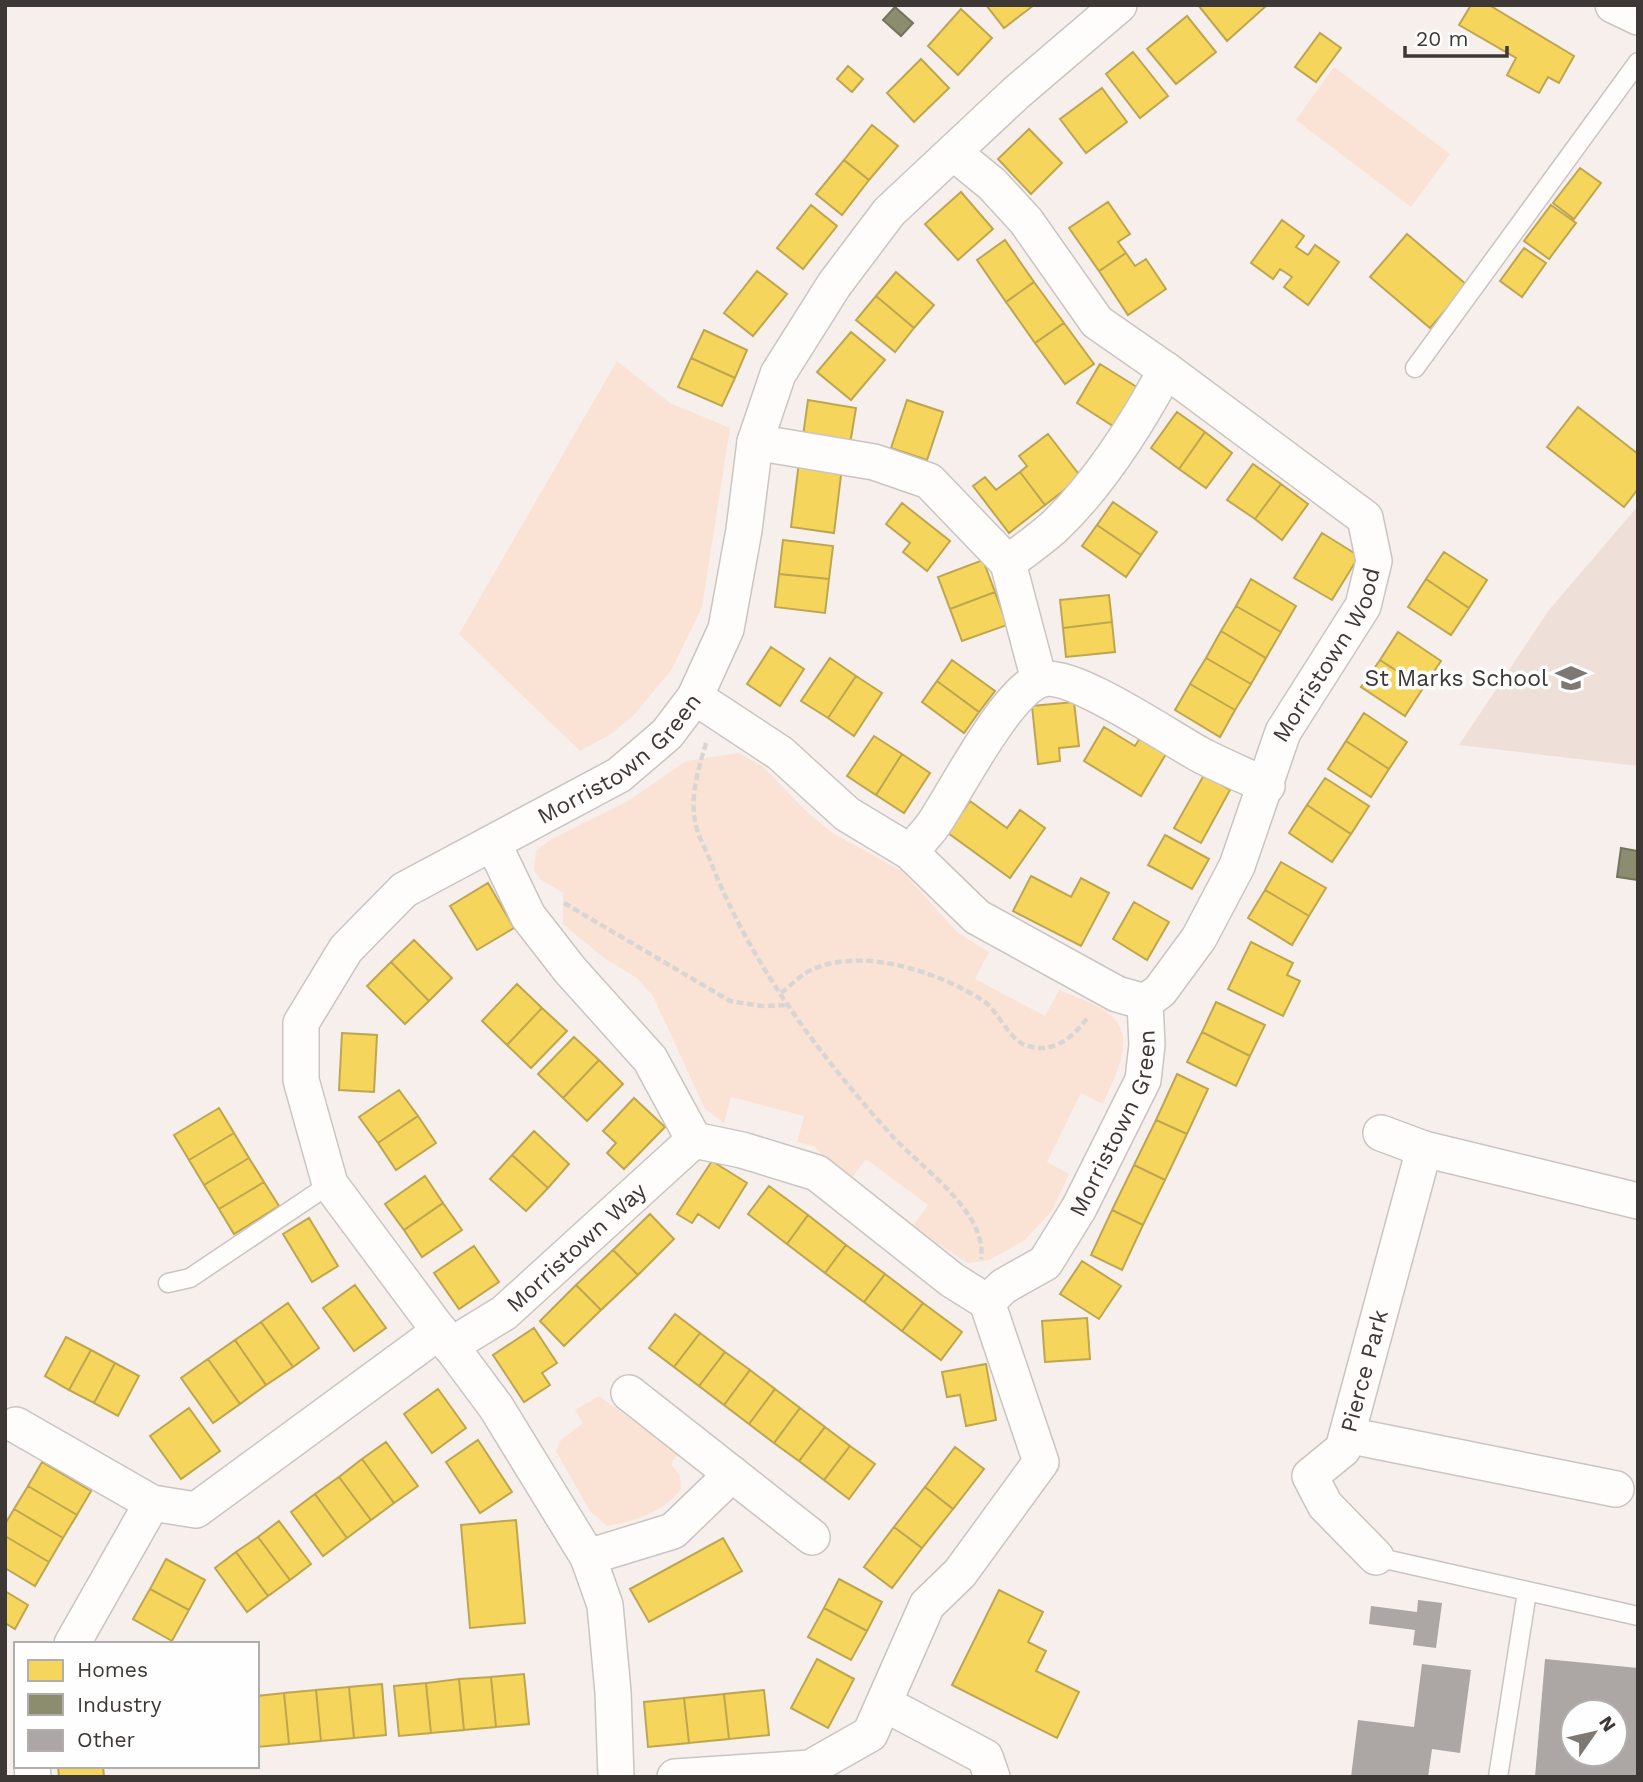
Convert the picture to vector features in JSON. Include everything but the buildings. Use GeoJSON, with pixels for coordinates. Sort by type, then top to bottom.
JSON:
{"type":"FeatureCollection","features":[{"type":"Feature","properties":{"kind":"street"},"geometry":{"type":"LineString","coordinates":[[706,705],[726,629],[744,530],[755,442],[778,374],[834,285],[889,212],[1016,93],[1119,5]]}},
{"type":"Feature","properties":{"kind":"street"},"geometry":{"type":"LineString","coordinates":[[1613,5],[1638,17]]}},
{"type":"Feature","properties":{"kind":"street","name":"Morristown Wood"},"geometry":{"type":"LineString","coordinates":[[954,153],[992,184],[1026,221],[1097,322],[1365,518],[1374,561],[1363,606],[1283,732],[1267,786],[1237,866],[1199,938],[1160,991],[1145,1002]]}},
{"type":"Feature","properties":{"kind":"street"},"geometry":{"type":"LineString","coordinates":[[1007,563],[1054,526],[1090,486],[1150,400],[1166,370]]}},
{"type":"Feature","properties":{"kind":"street"},"geometry":{"type":"LineString","coordinates":[[755,442],[874,462],[929,481],[1007,563],[1039,680]]}},
{"type":"Feature","properties":{"kind":"street"},"geometry":{"type":"LineString","coordinates":[[910,852],[935,822],[991,733],[1022,694],[1039,680],[1057,679],[1108,700],[1200,754],[1267,786]]}},
{"type":"Feature","properties":{"kind":"street","name":"Morristown Green"},"geometry":{"type":"LineString","coordinates":[[330,1184],[301,1080],[302,1023],[346,949],[404,890],[619,775],[706,705],[780,753],[847,814],[910,852],[977,917],[1108,989],[1145,1002],[1147,1045],[1143,1080],[1079,1208],[1045,1263],[981,1298]]}},
{"type":"Feature","properties":{"kind":"street"},"geometry":{"type":"LineString","coordinates":[[493,843],[528,916],[561,959],[650,1059],[695,1140],[743,1150],[817,1173],[952,1280],[981,1298],[1041,1462],[960,1573],[927,1605],[870,1734],[810,1768],[695,1776]]}},
{"type":"Feature","properties":{"kind":"street"},"geometry":{"type":"LineString","coordinates":[[1381,1133],[1424,1149],[1638,1201]]}},
{"type":"Feature","properties":{"kind":"street","name":"Morristown Way"},"geometry":{"type":"LineString","coordinates":[[152,1503],[196,1510],[445,1339],[505,1313],[695,1140]]}},
{"type":"Feature","properties":{"kind":"street","name":"Pierce Park"},"geometry":{"type":"LineString","coordinates":[[1376,1557],[1325,1505],[1310,1476],[1343,1449],[1348,1435],[1424,1149]]}},
{"type":"Feature","properties":{"kind":"street"},"geometry":{"type":"LineString","coordinates":[[330,1184],[531,1461],[588,1557],[605,1605],[613,1692],[616,1777]]}},
{"type":"Feature","properties":{"kind":"street"},"geometry":{"type":"LineString","coordinates":[[629,1393],[811,1537]]}},
{"type":"Feature","properties":{"kind":"street"},"geometry":{"type":"LineString","coordinates":[[16,1425],[152,1503],[73,1642]]}},
{"type":"Feature","properties":{"kind":"street"},"geometry":{"type":"LineString","coordinates":[[1348,1435],[1616,1489]]}},
{"type":"Feature","properties":{"kind":"street"},"geometry":{"type":"LineString","coordinates":[[588,1557],[673,1531],[732,1474]]}},
{"type":"Feature","properties":{"kind":"street"},"geometry":{"type":"LineString","coordinates":[[885,1704],[985,1757],[992,1777]]}},
{"type":"Feature","properties":{"kind":"lane"},"geometry":{"type":"LineString","coordinates":[[1415,368],[1638,62]]}},
{"type":"Feature","properties":{"kind":"lane"},"geometry":{"type":"LineString","coordinates":[[168,1283],[190,1278],[330,1184]]}},
{"type":"Feature","properties":{"kind":"lane"},"geometry":{"type":"LineString","coordinates":[[1376,1557],[1638,1616]]}},
{"type":"Feature","properties":{"kind":"lane"},"geometry":{"type":"LineString","coordinates":[[1498,1777],[1527,1592]]}},
{"type":"Feature","properties":{"kind":"path"},"geometry":{"type":"LineString","coordinates":[[706,705],[696,776],[695,821],[721,889],[762,967],[828,1059],[895,1139],[945,1186],[972,1220],[982,1250],[981,1298]]}},
{"type":"Feature","properties":{"kind":"path"},"geometry":{"type":"LineString","coordinates":[[511,881],[558,900],[730,1001],[762,1006],[790,1004]]}},
{"type":"Feature","properties":{"kind":"path"},"geometry":{"type":"LineString","coordinates":[[781,993],[810,970],[838,962],[885,960],[957,987],[977,998],[987,1004],[1022,1044],[1045,1049],[1075,1036],[1108,989]]}},
{"type":"Feature","properties":{"kind":"shaded area"},"geometry":{"type":"Polygon","coordinates":[[[1334,67],[1450,154],[1411,207],[1296,120],[1334,67]]]}},
{"type":"Feature","properties":{"kind":"shaded area"},"geometry":{"type":"Polygon","coordinates":[[[617,361],[670,403],[730,428],[702,607],[672,669],[634,715],[611,734],[580,751],[459,634],[617,361]]]}},
{"type":"Feature","properties":{"kind":"shaded area","name":"St Marks School"},"geometry":{"type":"Polygon","coordinates":[[[1638,506],[1638,766],[1459,745],[1549,610],[1638,506]]]}},
{"type":"Feature","properties":{"kind":"shaded area"},"geometry":{"type":"Polygon","coordinates":[[[739,753],[762,766],[810,815],[834,834],[902,871],[958,933],[989,952],[975,979],[1045,1016],[1059,990],[1098,1007],[1118,1023],[1123,1045],[1121,1058],[1103,1104],[1081,1093],[1047,1162],[1069,1174],[1052,1211],[1025,1240],[989,1260],[968,1263],[912,1227],[928,1205],[866,1159],[849,1182],[814,1146],[797,1142],[804,1116],[731,1097],[724,1123],[705,1109],[653,996],[637,978],[604,958],[563,924],[563,893],[540,879],[534,870],[536,851],[550,840],[628,801],[686,761],[739,753]]]}},
{"type":"Feature","properties":{"kind":"shaded area"},"geometry":{"type":"Polygon","coordinates":[[[599,1396],[678,1454],[671,1464],[680,1476],[681,1489],[666,1504],[648,1514],[607,1526],[590,1511],[556,1451],[561,1440],[583,1423],[575,1410],[599,1396]]]}},
{"type":"Feature","properties":{"kind":"place","name":"St Marks School"},"geometry":{"type":"Point","coordinates":[1571,678]}}]}
